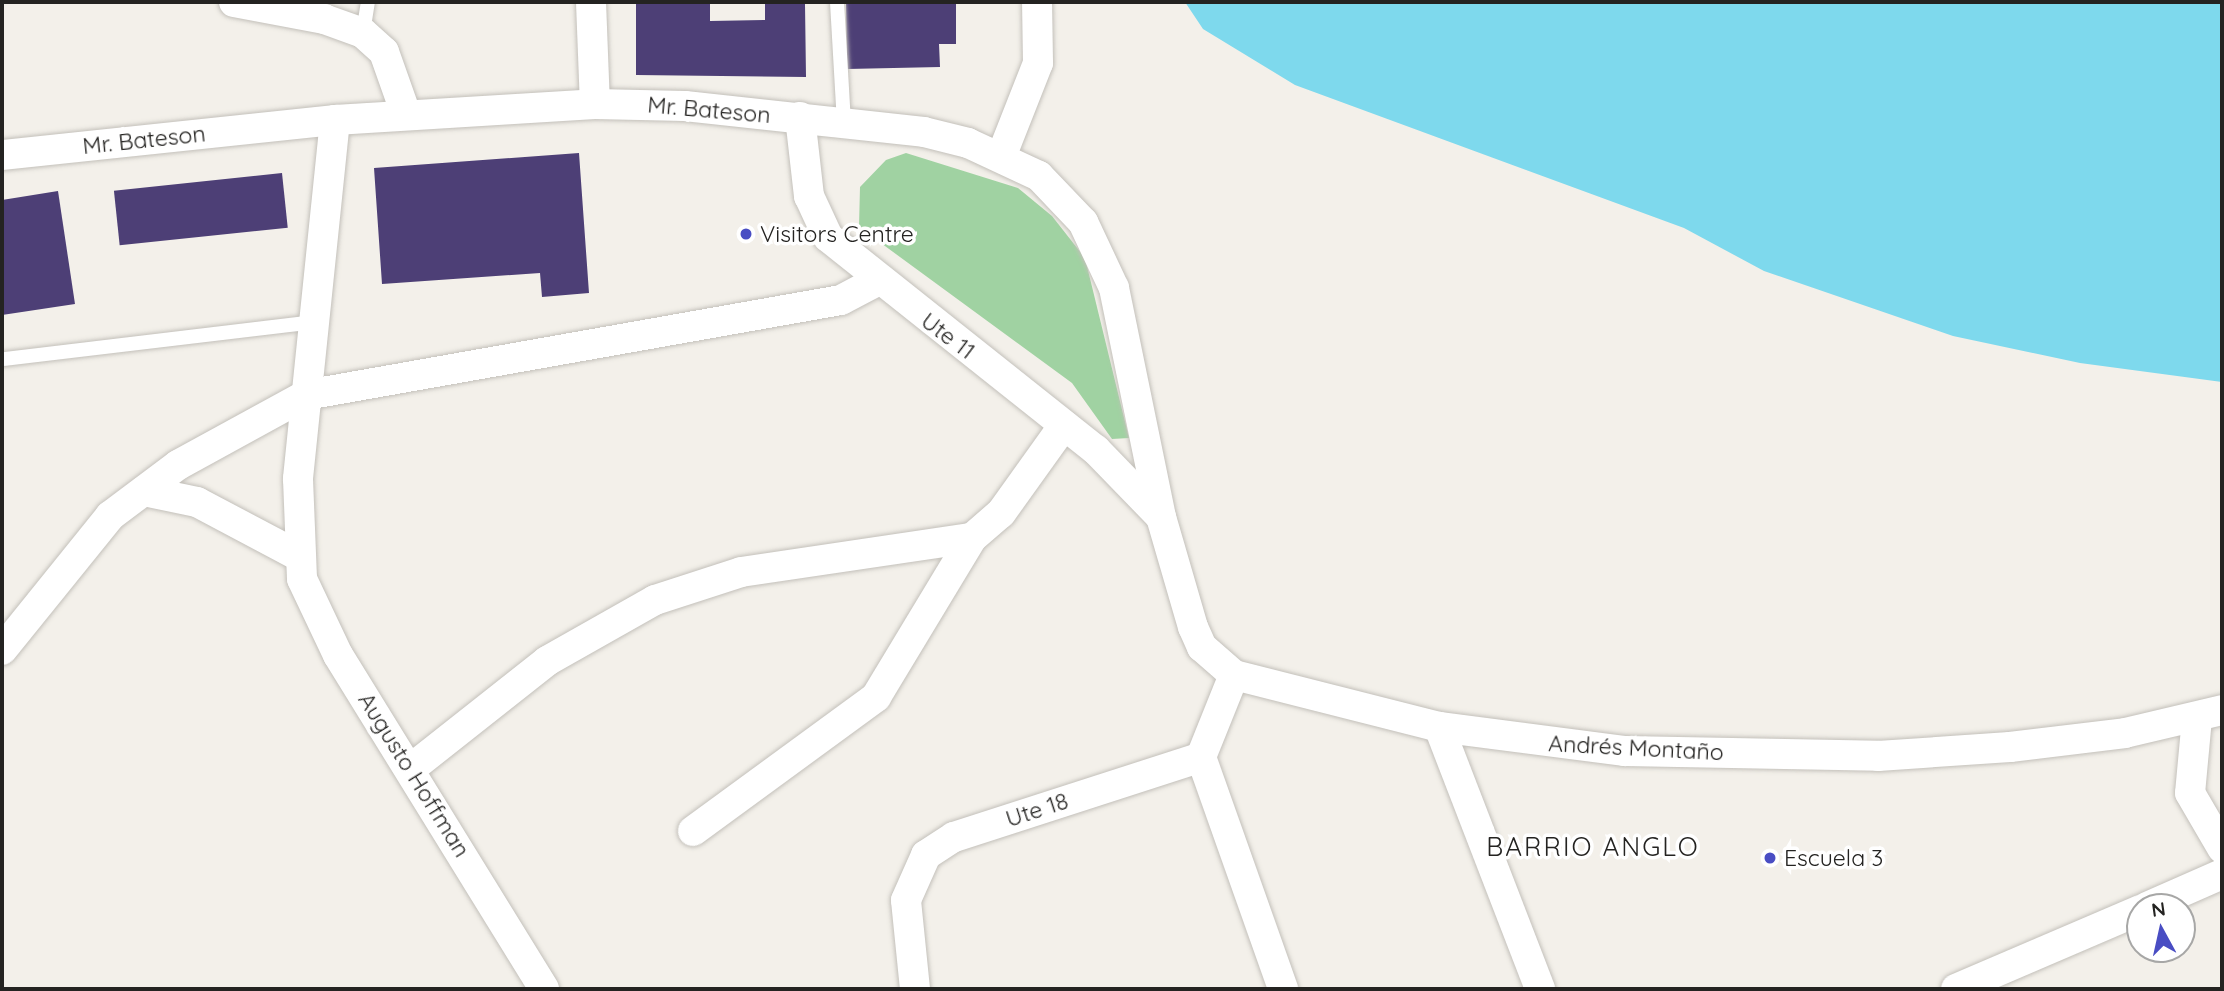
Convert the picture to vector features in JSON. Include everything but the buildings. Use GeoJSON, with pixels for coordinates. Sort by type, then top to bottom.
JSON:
{"type":"FeatureCollection","features":[{"type":"Feature","properties":{"kind":"street"},"geometry":{"type":"LineString","coordinates":[[234,2],[324,19],[363,33],[384,51],[406,114]]}},
{"type":"Feature","properties":{"kind":"street"},"geometry":{"type":"LineString","coordinates":[[591,2],[595,104]]}},
{"type":"Feature","properties":{"kind":"street"},"geometry":{"type":"LineString","coordinates":[[1001,157],[1038,63],[1037,2]]}},
{"type":"Feature","properties":{"kind":"street","name":"Mr. Bateson"},"geometry":{"type":"LineString","coordinates":[[2,155],[335,120],[595,104],[800,117],[924,132],[1001,157],[1062,195],[1099,251],[1123,323],[1161,516]]}},
{"type":"Feature","properties":{"kind":"street","name":"Ute 11"},"geometry":{"type":"LineString","coordinates":[[800,117],[818,222],[877,281],[1064,425],[1161,516]]}},
{"type":"Feature","properties":{"kind":"street"},"geometry":{"type":"LineString","coordinates":[[144,491],[198,502],[297,555],[306,395],[335,120]]}},
{"type":"Feature","properties":{"kind":"street"},"geometry":{"type":"LineString","coordinates":[[2,650],[110,516],[178,465],[306,395],[841,300],[877,281]]}},
{"type":"Feature","properties":{"kind":"street"},"geometry":{"type":"LineString","coordinates":[[693,831],[876,697],[972,538],[1002,513],[1064,425]]}},
{"type":"Feature","properties":{"kind":"street","name":"Andrés Montaño"},"geometry":{"type":"LineString","coordinates":[[1161,516],[1202,647],[1234,675],[1439,727],[1625,751],[1878,756],[2070,742],[2210,714]]}},
{"type":"Feature","properties":{"kind":"street"},"geometry":{"type":"LineString","coordinates":[[413,767],[547,662],[655,600],[754,570],[972,538]]}},
{"type":"Feature","properties":{"kind":"street","name":"Augusto Hoffman"},"geometry":{"type":"LineString","coordinates":[[297,555],[325,631],[413,767],[544,989]]}},
{"type":"Feature","properties":{"kind":"street"},"geometry":{"type":"LineString","coordinates":[[1234,675],[1201,757],[1283,989]]}},
{"type":"Feature","properties":{"kind":"street"},"geometry":{"type":"LineString","coordinates":[[2210,714],[2190,793],[2222,848]]}},
{"type":"Feature","properties":{"kind":"street"},"geometry":{"type":"LineString","coordinates":[[1439,727],[1540,989]]}},
{"type":"Feature","properties":{"kind":"street","name":"Ute 18"},"geometry":{"type":"LineString","coordinates":[[915,989],[906,900],[926,855],[954,837],[1201,757]]}},
{"type":"Feature","properties":{"kind":"street"},"geometry":{"type":"LineString","coordinates":[[2179,893],[2222,874]]}},
{"type":"Feature","properties":{"kind":"street"},"geometry":{"type":"LineString","coordinates":[[1956,989],[2126,916]]}},
{"type":"Feature","properties":{"kind":"lane"},"geometry":{"type":"LineString","coordinates":[[363,33],[368,2]]}},
{"type":"Feature","properties":{"kind":"lane"},"geometry":{"type":"LineString","coordinates":[[837,2],[845,122]]}},
{"type":"Feature","properties":{"kind":"lane"},"geometry":{"type":"LineString","coordinates":[[4,359],[314,322]]}},
{"type":"Feature","properties":{"kind":"green space"},"geometry":{"type":"Polygon","coordinates":[[[906,153],[1018,188],[1052,216],[1085,258],[1129,438],[1112,439],[1072,383],[859,227],[860,187],[886,160],[906,153]]]}},
{"type":"Feature","properties":{"kind":"water"},"geometry":{"type":"Polygon","coordinates":[[[1185,2],[2222,2],[2222,382],[2080,363],[1953,336],[1764,271],[1684,228],[1295,85],[1203,29],[1185,2]]]}},
{"type":"Feature","properties":{"kind":"place","name":"Visitors Centre"},"geometry":{"type":"Point","coordinates":[746,234]}},
{"type":"Feature","properties":{"kind":"place","name":"Escuela 3"},"geometry":{"type":"Point","coordinates":[1770,858]}},
{"type":"Feature","properties":{"kind":"district","name":"BARRIO ANGLO"},"geometry":{"type":"Point","coordinates":[1593,847]}}]}
